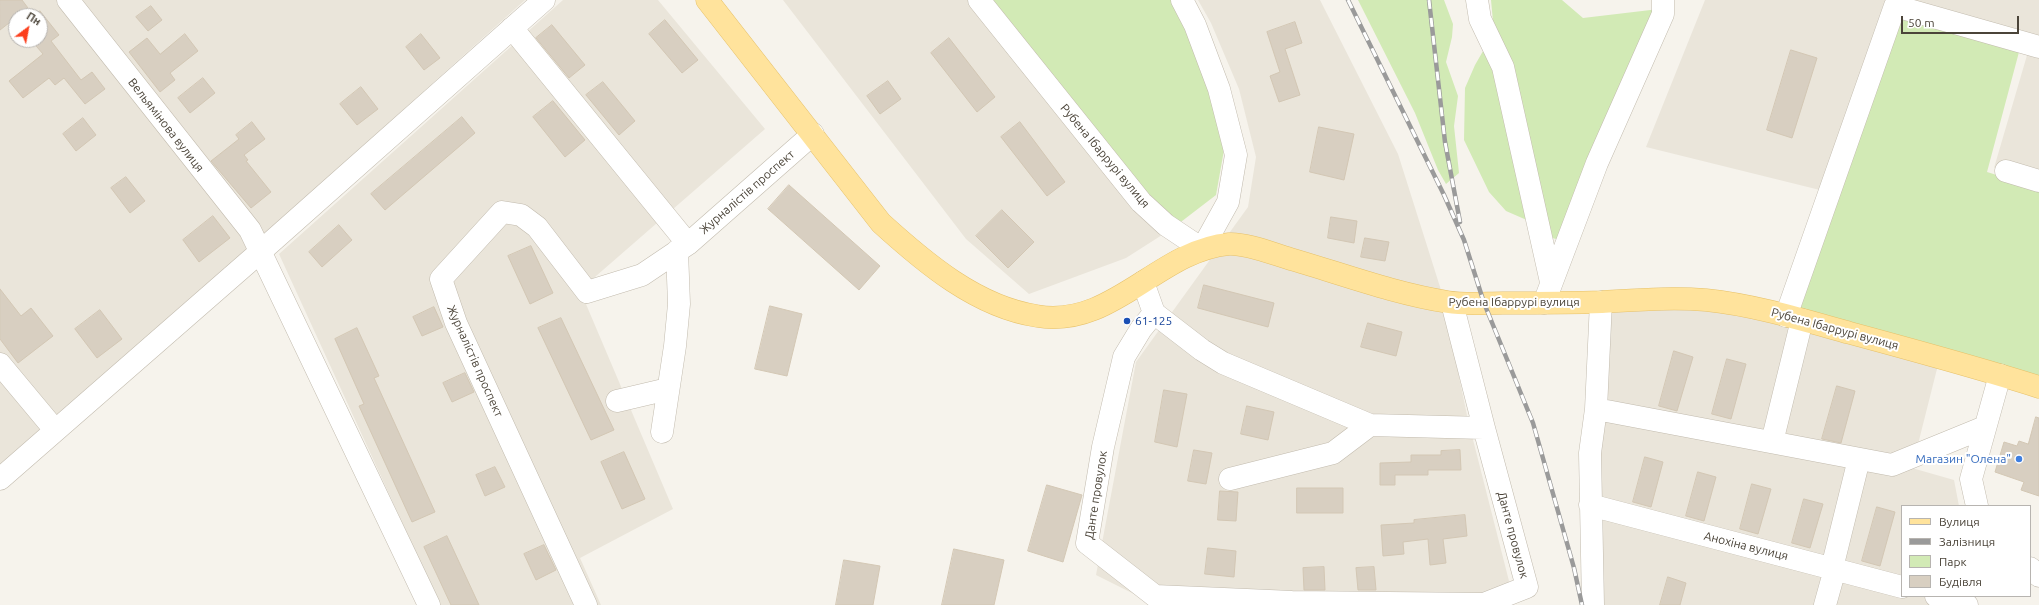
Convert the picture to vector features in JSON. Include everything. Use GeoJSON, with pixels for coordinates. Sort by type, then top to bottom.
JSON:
{"type":"FeatureCollection","features":[{"type":"Feature","properties":{"kind":"main road"},"geometry":{"type":"LineString","coordinates":[[707,0],[881,223],[913,252],[950,278],[994,304],[1017,312],[1041,317],[1074,316],[1108,304],[1143,282],[1202,249]]}},
{"type":"Feature","properties":{"kind":"main road","name":"Рубена Ібаррурі вулиця"},"geometry":{"type":"LineString","coordinates":[[1202,249],[1232,244],[1264,251],[1410,294],[1452,303],[1601,302],[1660,298],[1708,300],[1794,318],[2039,387]]}},
{"type":"Feature","properties":{"kind":"street","name":"Вельямінова вулиця"},"geometry":{"type":"LineString","coordinates":[[68,0],[250,230],[260,252]]}},
{"type":"Feature","properties":{"kind":"street"},"geometry":{"type":"LineString","coordinates":[[0,479],[260,252],[544,0]]}},
{"type":"Feature","properties":{"kind":"street","name":"Рубена Ібаррурі вулиця"},"geometry":{"type":"LineString","coordinates":[[979,0],[1141,202],[1166,225],[1202,249]]}},
{"type":"Feature","properties":{"kind":"street"},"geometry":{"type":"LineString","coordinates":[[1182,0],[1195,24],[1219,89],[1236,155],[1228,202],[1202,249]]}},
{"type":"Feature","properties":{"kind":"street"},"geometry":{"type":"LineString","coordinates":[[1476,0],[1480,19],[1503,67],[1551,282]]}},
{"type":"Feature","properties":{"kind":"street"},"geometry":{"type":"LineString","coordinates":[[1544,303],[1597,163],[1663,14],[1663,0]]}},
{"type":"Feature","properties":{"kind":"street"},"geometry":{"type":"LineString","coordinates":[[1772,442],[1794,318],[1895,6],[2039,47]]}},
{"type":"Feature","properties":{"kind":"street"},"geometry":{"type":"LineString","coordinates":[[512,28],[682,247],[675,346],[662,432]]}},
{"type":"Feature","properties":{"kind":"street","name":"Журналістів проспект"},"geometry":{"type":"LineString","coordinates":[[586,605],[456,323],[441,279],[502,212],[521,215],[537,227],[587,292],[642,275],[682,247],[813,134]]}},
{"type":"Feature","properties":{"kind":"street"},"geometry":{"type":"LineString","coordinates":[[2006,171],[2039,181]]}},
{"type":"Feature","properties":{"kind":"street"},"geometry":{"type":"LineString","coordinates":[[260,252],[429,605]]}},
{"type":"Feature","properties":{"kind":"street"},"geometry":{"type":"LineString","coordinates":[[1143,282],[1154,313],[1202,350],[1223,363],[1370,425],[1484,428]]}},
{"type":"Feature","properties":{"kind":"street"},"geometry":{"type":"LineString","coordinates":[[1593,605],[1590,453],[1596,409],[1601,302]]}},
{"type":"Feature","properties":{"kind":"street","name":"Данте провулок"},"geometry":{"type":"LineString","coordinates":[[1154,313],[1141,329],[1124,357],[1103,447],[1087,543],[1155,596],[1292,602],[1484,604],[1527,587],[1452,303]]}},
{"type":"Feature","properties":{"kind":"street"},"geometry":{"type":"LineString","coordinates":[[0,364],[55,430]]}},
{"type":"Feature","properties":{"kind":"street"},"geometry":{"type":"LineString","coordinates":[[1977,505],[1971,479],[2000,375]]}},
{"type":"Feature","properties":{"kind":"street"},"geometry":{"type":"LineString","coordinates":[[618,401],[668,389]]}},
{"type":"Feature","properties":{"kind":"street"},"geometry":{"type":"LineString","coordinates":[[1596,409],[1892,465],[1985,427]]}},
{"type":"Feature","properties":{"kind":"street"},"geometry":{"type":"LineString","coordinates":[[1230,479],[1333,453],[1370,425]]}},
{"type":"Feature","properties":{"kind":"street"},"geometry":{"type":"LineString","coordinates":[[1825,605],[1859,459]]}},
{"type":"Feature","properties":{"kind":"street","name":"Анохіна вулиця"},"geometry":{"type":"LineString","coordinates":[[1590,506],[1834,568],[1901,587]]}},
{"type":"Feature","properties":{"kind":"street"},"geometry":{"type":"LineString","coordinates":[[2031,569],[2039,576]]}},
{"type":"Feature","properties":{"kind":"street"},"geometry":{"type":"LineString","coordinates":[[1939,597],[1967,605]]}},
{"type":"Feature","properties":{"kind":"shaded area"},"geometry":{"type":"Polygon","coordinates":[[[0,0],[525,0],[0,473],[0,0]]]}},
{"type":"Feature","properties":{"kind":"shaded area"},"geometry":{"type":"Polygon","coordinates":[[[563,0],[658,0],[765,129],[580,290],[673,509],[580,558],[601,605],[440,605],[279,254],[563,0]]]}},
{"type":"Feature","properties":{"kind":"shaded area"},"geometry":{"type":"Polygon","coordinates":[[[783,0],[991,0],[1173,228],[1126,258],[1029,294],[966,239],[783,0]]]}},
{"type":"Feature","properties":{"kind":"shaded area"},"geometry":{"type":"Polygon","coordinates":[[[1198,0],[1320,0],[1398,154],[1441,290],[1468,420],[1510,585],[1505,605],[1156,605],[1096,575],[1136,362],[1248,207],[1256,157],[1239,89],[1211,23],[1198,0]]]}},
{"type":"Feature","properties":{"kind":"shaded area"},"geometry":{"type":"Polygon","coordinates":[[[1705,0],[2039,0],[2039,181],[1994,168],[2030,45],[1895,6],[1828,192],[1646,147],[1705,0]]]}},
{"type":"Feature","properties":{"kind":"shaded area"},"geometry":{"type":"Polygon","coordinates":[[[1660,298],[1940,357],[1912,468],[1954,480],[1959,505],[1901,505],[1901,597],[1954,597],[1967,605],[1580,605],[1584,435],[1601,302],[1660,298]]]}},
{"type":"Feature","properties":{"kind":"green space"},"geometry":{"type":"Polygon","coordinates":[[[991,0],[1172,0],[1186,25],[1211,92],[1224,150],[1216,195],[1173,228],[991,0]]]}},
{"type":"Feature","properties":{"kind":"green space"},"geometry":{"type":"Polygon","coordinates":[[[1358,0],[1444,0],[1453,24],[1452,37],[1446,62],[1458,96],[1454,126],[1459,173],[1446,184],[1438,170],[1415,113],[1358,0]]]}},
{"type":"Feature","properties":{"kind":"green space"},"geometry":{"type":"Polygon","coordinates":[[[1491,0],[1562,0],[1583,18],[1659,9],[1564,233],[1556,239],[1548,237],[1529,221],[1506,211],[1489,192],[1464,140],[1465,88],[1475,65],[1494,32],[1491,0]]]}},
{"type":"Feature","properties":{"kind":"green space"},"geometry":{"type":"Polygon","coordinates":[[[1898,17],[2019,52],[1987,172],[2039,188],[2039,381],[1795,308],[1898,17]]]}},
{"type":"Feature","properties":{"kind":"building"},"geometry":{"type":"Polygon","coordinates":[[[0,0],[22,0],[28,8],[8,8],[8,24],[0,30],[0,0]]]}},
{"type":"Feature","properties":{"kind":"building"},"geometry":{"type":"Polygon","coordinates":[[[151,6],[162,20],[148,31],[136,17],[151,6]]]}},
{"type":"Feature","properties":{"kind":"building"},"geometry":{"type":"Polygon","coordinates":[[[665,20],[698,60],[682,73],[649,34],[665,20]]]}},
{"type":"Feature","properties":{"kind":"building"},"geometry":{"type":"Polygon","coordinates":[[[48,21],[59,35],[51,41],[81,80],[92,72],[105,89],[85,104],[64,78],[55,85],[49,78],[23,98],[9,81],[43,54],[38,48],[48,48],[48,21]]]}},
{"type":"Feature","properties":{"kind":"building"},"geometry":{"type":"Polygon","coordinates":[[[1295,22],[1302,43],[1285,49],[1300,95],[1279,102],[1270,76],[1280,72],[1267,32],[1295,22]]]}},
{"type":"Feature","properties":{"kind":"building"},"geometry":{"type":"Polygon","coordinates":[[[552,25],[585,65],[569,78],[536,38],[552,25]]]}},
{"type":"Feature","properties":{"kind":"building"},"geometry":{"type":"Polygon","coordinates":[[[185,34],[198,51],[170,73],[175,80],[160,92],[129,52],[147,38],[160,54],[185,34]]]}},
{"type":"Feature","properties":{"kind":"building"},"geometry":{"type":"Polygon","coordinates":[[[421,34],[440,58],[424,70],[406,47],[421,34]]]}},
{"type":"Feature","properties":{"kind":"building"},"geometry":{"type":"Polygon","coordinates":[[[949,38],[995,97],[977,112],[931,53],[949,38]]]}},
{"type":"Feature","properties":{"kind":"building"},"geometry":{"type":"Polygon","coordinates":[[[1791,50],[1817,58],[1792,138],[1767,130],[1791,50]]]}},
{"type":"Feature","properties":{"kind":"building"},"geometry":{"type":"Polygon","coordinates":[[[203,78],[215,93],[190,113],[178,98],[203,78]]]}},
{"type":"Feature","properties":{"kind":"building"},"geometry":{"type":"Polygon","coordinates":[[[888,81],[901,99],[880,114],[867,96],[888,81]]]}},
{"type":"Feature","properties":{"kind":"building"},"geometry":{"type":"Polygon","coordinates":[[[603,82],[635,121],[619,135],[586,95],[603,82]]]}},
{"type":"Feature","properties":{"kind":"building"},"geometry":{"type":"Polygon","coordinates":[[[361,87],[378,109],[357,125],[340,104],[361,87]]]}},
{"type":"Feature","properties":{"kind":"building"},"geometry":{"type":"Polygon","coordinates":[[[553,101],[585,140],[565,157],[533,117],[553,101]]]}},
{"type":"Feature","properties":{"kind":"building"},"geometry":{"type":"Polygon","coordinates":[[[462,117],[475,133],[385,210],[371,194],[462,117]]]}},
{"type":"Feature","properties":{"kind":"building"},"geometry":{"type":"Polygon","coordinates":[[[83,118],[96,135],[76,151],[63,134],[83,118]]]}},
{"type":"Feature","properties":{"kind":"building"},"geometry":{"type":"Polygon","coordinates":[[[252,122],[265,139],[244,155],[248,160],[246,161],[271,192],[251,208],[211,161],[239,139],[236,135],[252,122]]]}},
{"type":"Feature","properties":{"kind":"building"},"geometry":{"type":"Polygon","coordinates":[[[1020,122],[1065,182],[1047,196],[1001,137],[1020,122]]]}},
{"type":"Feature","properties":{"kind":"building"},"geometry":{"type":"Polygon","coordinates":[[[1319,127],[1354,134],[1344,180],[1310,172],[1319,127]]]}},
{"type":"Feature","properties":{"kind":"building"},"geometry":{"type":"Polygon","coordinates":[[[126,177],[145,201],[130,213],[111,188],[126,177]]]}},
{"type":"Feature","properties":{"kind":"building"},"geometry":{"type":"Polygon","coordinates":[[[789,185],[880,266],[859,290],[768,209],[789,185]]]}},
{"type":"Feature","properties":{"kind":"building"},"geometry":{"type":"Polygon","coordinates":[[[1002,210],[1034,242],[1008,268],[976,236],[1002,210]]]}},
{"type":"Feature","properties":{"kind":"building"},"geometry":{"type":"Polygon","coordinates":[[[213,216],[230,238],[199,262],[183,240],[213,216]]]}},
{"type":"Feature","properties":{"kind":"building"},"geometry":{"type":"Polygon","coordinates":[[[1331,217],[1357,221],[1354,243],[1328,238],[1331,217]]]}},
{"type":"Feature","properties":{"kind":"building"},"geometry":{"type":"Polygon","coordinates":[[[339,225],[352,240],[322,267],[309,252],[339,225]]]}},
{"type":"Feature","properties":{"kind":"building"},"geometry":{"type":"Polygon","coordinates":[[[1365,238],[1389,242],[1385,261],[1361,257],[1365,238]]]}},
{"type":"Feature","properties":{"kind":"building"},"geometry":{"type":"Polygon","coordinates":[[[531,246],[553,293],[530,304],[508,256],[531,246]]]}},
{"type":"Feature","properties":{"kind":"building"},"geometry":{"type":"Polygon","coordinates":[[[1204,285],[1274,303],[1268,327],[1198,308],[1204,285]]]}},
{"type":"Feature","properties":{"kind":"building"},"geometry":{"type":"Polygon","coordinates":[[[0,289],[21,316],[31,308],[53,336],[18,363],[0,339],[0,289]]]}},
{"type":"Feature","properties":{"kind":"building"},"geometry":{"type":"Polygon","coordinates":[[[770,306],[802,314],[787,376],[755,369],[770,306]]]}},
{"type":"Feature","properties":{"kind":"building"},"geometry":{"type":"Polygon","coordinates":[[[434,307],[443,327],[422,336],[413,317],[434,307]]]}},
{"type":"Feature","properties":{"kind":"building"},"geometry":{"type":"Polygon","coordinates":[[[100,310],[122,339],[97,358],[75,329],[100,310]]]}},
{"type":"Feature","properties":{"kind":"building"},"geometry":{"type":"Polygon","coordinates":[[[561,318],[614,430],[591,440],[538,328],[561,318]]]}},
{"type":"Feature","properties":{"kind":"building"},"geometry":{"type":"Polygon","coordinates":[[[1368,323],[1402,332],[1396,356],[1361,347],[1368,323]]]}},
{"type":"Feature","properties":{"kind":"building"},"geometry":{"type":"Polygon","coordinates":[[[357,328],[379,376],[374,378],[435,512],[412,522],[359,406],[364,404],[335,339],[357,328]]]}},
{"type":"Feature","properties":{"kind":"building"},"geometry":{"type":"Polygon","coordinates":[[[1674,351],[1693,357],[1677,411],[1659,406],[1674,351]]]}},
{"type":"Feature","properties":{"kind":"building"},"geometry":{"type":"Polygon","coordinates":[[[1727,359],[1746,364],[1731,419],[1712,414],[1727,359]]]}},
{"type":"Feature","properties":{"kind":"building"},"geometry":{"type":"Polygon","coordinates":[[[465,373],[474,392],[452,402],[443,383],[465,373]]]}},
{"type":"Feature","properties":{"kind":"building"},"geometry":{"type":"Polygon","coordinates":[[[1837,386],[1855,391],[1841,443],[1822,439],[1837,386]]]}},
{"type":"Feature","properties":{"kind":"building"},"geometry":{"type":"Polygon","coordinates":[[[1164,390],[1187,394],[1177,447],[1155,442],[1164,390]]]}},
{"type":"Feature","properties":{"kind":"building"},"geometry":{"type":"Polygon","coordinates":[[[1247,406],[1274,412],[1268,440],[1241,434],[1247,406]]]}},
{"type":"Feature","properties":{"kind":"building","name":"Магазин \"Олена\""},"geometry":{"type":"Polygon","coordinates":[[[2036,417],[2039,418],[2039,496],[2021,490],[2024,482],[1995,472],[2004,442],[2017,446],[2019,441],[2028,444],[2036,417]]]}},
{"type":"Feature","properties":{"kind":"building"},"geometry":{"type":"Polygon","coordinates":[[[1194,450],[1212,453],[1206,484],[1188,481],[1194,450]]]}},
{"type":"Feature","properties":{"kind":"building"},"geometry":{"type":"Polygon","coordinates":[[[1460,450],[1461,470],[1428,470],[1428,475],[1395,475],[1395,485],[1380,485],[1380,463],[1411,462],[1411,455],[1441,455],[1441,451],[1460,450]]]}},
{"type":"Feature","properties":{"kind":"building"},"geometry":{"type":"Polygon","coordinates":[[[624,452],[645,499],[622,509],[601,462],[624,452]]]}},
{"type":"Feature","properties":{"kind":"building"},"geometry":{"type":"Polygon","coordinates":[[[1645,457],[1663,462],[1651,507],[1633,502],[1645,457]]]}},
{"type":"Feature","properties":{"kind":"building"},"geometry":{"type":"Polygon","coordinates":[[[495,467],[505,487],[485,496],[476,475],[495,467]]]}},
{"type":"Feature","properties":{"kind":"building"},"geometry":{"type":"Polygon","coordinates":[[[1698,472],[1716,477],[1704,521],[1686,516],[1698,472]]]}},
{"type":"Feature","properties":{"kind":"building"},"geometry":{"type":"Polygon","coordinates":[[[1752,484],[1771,489],[1758,534],[1740,529],[1752,484]]]}},
{"type":"Feature","properties":{"kind":"building"},"geometry":{"type":"Polygon","coordinates":[[[1047,485],[1082,495],[1063,562],[1028,551],[1047,485]]]}},
{"type":"Feature","properties":{"kind":"building"},"geometry":{"type":"Polygon","coordinates":[[[1297,488],[1343,488],[1343,513],[1297,513],[1297,488]]]}},
{"type":"Feature","properties":{"kind":"building"},"geometry":{"type":"Polygon","coordinates":[[[1220,491],[1238,492],[1236,521],[1218,520],[1220,491]]]}},
{"type":"Feature","properties":{"kind":"building"},"geometry":{"type":"Polygon","coordinates":[[[1804,499],[1823,504],[1810,548],[1792,543],[1804,499]]]}},
{"type":"Feature","properties":{"kind":"building"},"geometry":{"type":"Polygon","coordinates":[[[1877,507],[1895,512],[1880,566],[1862,561],[1877,507]]]}},
{"type":"Feature","properties":{"kind":"building"},"geometry":{"type":"Polygon","coordinates":[[[1465,515],[1467,536],[1443,539],[1446,563],[1430,565],[1428,539],[1403,542],[1404,554],[1383,556],[1381,525],[1414,523],[1414,520],[1465,515]]]}},
{"type":"Feature","properties":{"kind":"building"},"geometry":{"type":"Polygon","coordinates":[[[447,536],[479,605],[451,605],[424,547],[447,536]]]}},
{"type":"Feature","properties":{"kind":"building"},"geometry":{"type":"Polygon","coordinates":[[[544,545],[556,570],[536,580],[524,554],[544,545]]]}},
{"type":"Feature","properties":{"kind":"building"},"geometry":{"type":"Polygon","coordinates":[[[1208,548],[1236,551],[1234,577],[1205,574],[1208,548]]]}},
{"type":"Feature","properties":{"kind":"building"},"geometry":{"type":"Polygon","coordinates":[[[954,549],[1004,560],[994,605],[942,605],[954,549]]]}},
{"type":"Feature","properties":{"kind":"building"},"geometry":{"type":"Polygon","coordinates":[[[844,560],[880,566],[873,605],[836,605],[844,560]]]}},
{"type":"Feature","properties":{"kind":"building"},"geometry":{"type":"Polygon","coordinates":[[[1324,567],[1325,590],[1304,590],[1303,568],[1324,567]]]}},
{"type":"Feature","properties":{"kind":"building"},"geometry":{"type":"Polygon","coordinates":[[[1374,567],[1376,590],[1358,590],[1356,568],[1374,567]]]}},
{"type":"Feature","properties":{"kind":"building"},"geometry":{"type":"Polygon","coordinates":[[[1668,577],[1686,583],[1680,605],[1660,605],[1668,577]]]}},
{"type":"Feature","properties":{"kind":"railway"},"geometry":{"type":"LineString","coordinates":[[1348,0],[1444,195],[1464,240],[1484,303],[1533,423],[1574,568],[1582,605]]}},
{"type":"Feature","properties":{"kind":"railway"},"geometry":{"type":"LineString","coordinates":[[1429,0],[1445,142],[1460,222]]}},
{"type":"Feature","properties":{"kind":"place","name":"61-125"},"geometry":{"type":"Point","coordinates":[1127,321]}},
{"type":"Feature","properties":{"kind":"place","name":"Магазин \"Олена\""},"geometry":{"type":"Point","coordinates":[2019,459]}}]}
